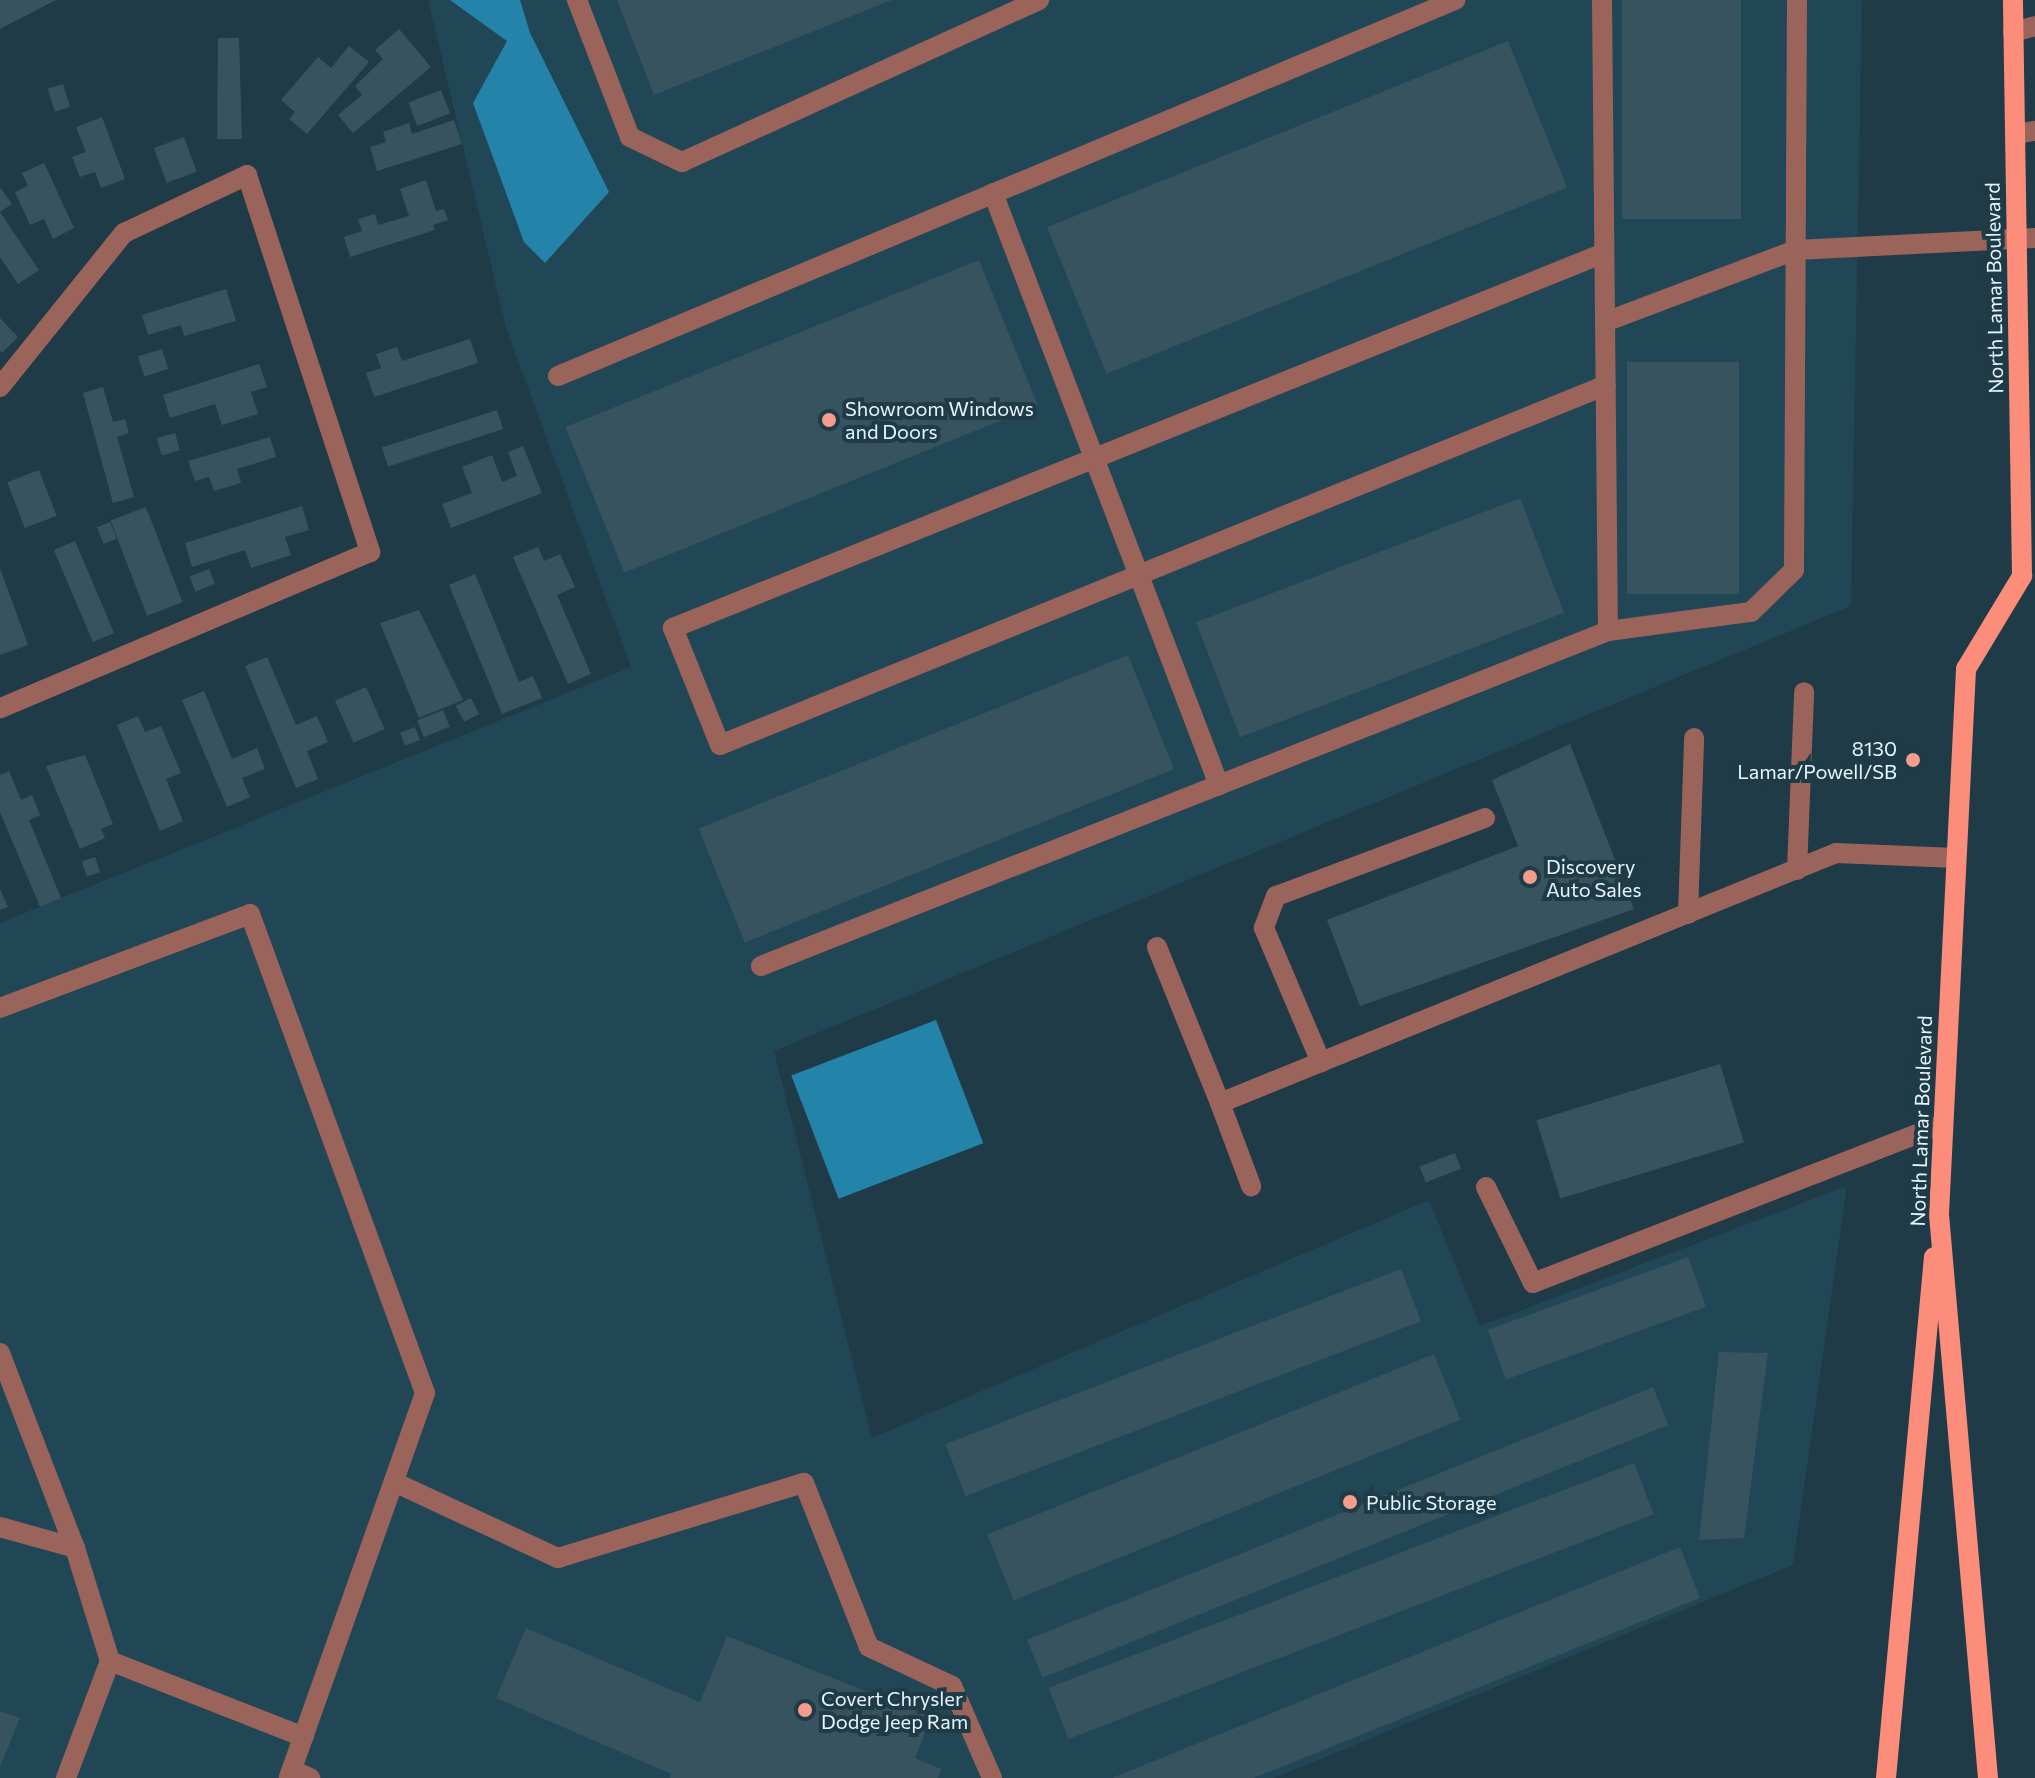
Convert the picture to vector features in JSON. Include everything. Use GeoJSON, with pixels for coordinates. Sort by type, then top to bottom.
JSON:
{"type":"FeatureCollection","features":[{"type":"Feature","properties":{"kind":"main road","name":"North Lamar Boulevard"},"geometry":{"type":"LineString","coordinates":[[1988,1778],[1939,1214],[1941,1125],[1966,669],[2031,578],[2025,132],[2013,32],[2013,0]]}},
{"type":"Feature","properties":{"kind":"main road"},"geometry":{"type":"LineString","coordinates":[[1886,1778],[1939,1214]]}},
{"type":"Feature","properties":{"kind":"lane"},"geometry":{"type":"LineString","coordinates":[[577,0],[630,137],[682,162],[1039,0]]}},
{"type":"Feature","properties":{"kind":"lane"},"geometry":{"type":"LineString","coordinates":[[558,376],[1455,0]]}},
{"type":"Feature","properties":{"kind":"lane"},"geometry":{"type":"LineString","coordinates":[[1602,0],[1608,631]]}},
{"type":"Feature","properties":{"kind":"lane"},"geometry":{"type":"LineString","coordinates":[[761,966],[1608,631],[1751,612],[1794,570],[1797,0]]}},
{"type":"Feature","properties":{"kind":"lane"},"geometry":{"type":"LineString","coordinates":[[2013,32],[2035,26]]}},
{"type":"Feature","properties":{"kind":"lane"},"geometry":{"type":"LineString","coordinates":[[0,387],[124,233],[247,175],[370,552],[0,708]]}},
{"type":"Feature","properties":{"kind":"lane"},"geometry":{"type":"LineString","coordinates":[[993,193],[1219,785]]}},
{"type":"Feature","properties":{"kind":"lane"},"geometry":{"type":"LineString","coordinates":[[1605,322],[1796,250],[2026,238]]}},
{"type":"Feature","properties":{"kind":"lane"},"geometry":{"type":"LineString","coordinates":[[1604,253],[673,628],[720,745],[1606,385]]}},
{"type":"Feature","properties":{"kind":"lane"},"geometry":{"type":"LineString","coordinates":[[1797,870],[1804,692]]}},
{"type":"Feature","properties":{"kind":"lane"},"geometry":{"type":"LineString","coordinates":[[1688,914],[1694,738]]}},
{"type":"Feature","properties":{"kind":"lane"},"geometry":{"type":"LineString","coordinates":[[1321,1062],[1264,928],[1276,896],[1485,818]]}},
{"type":"Feature","properties":{"kind":"lane"},"geometry":{"type":"LineString","coordinates":[[1220,1103],[1836,853],[1956,858]]}},
{"type":"Feature","properties":{"kind":"lane"},"geometry":{"type":"LineString","coordinates":[[0,1008],[250,914],[425,1393],[304,1737],[297,1775]]}},
{"type":"Feature","properties":{"kind":"lane"},"geometry":{"type":"LineString","coordinates":[[1157,947],[1251,1186]]}},
{"type":"Feature","properties":{"kind":"lane"},"geometry":{"type":"LineString","coordinates":[[1486,1187],[1533,1283],[1941,1125]]}},
{"type":"Feature","properties":{"kind":"lane"},"geometry":{"type":"LineString","coordinates":[[0,1353],[75,1548],[110,1661],[66,1778]]}},
{"type":"Feature","properties":{"kind":"lane"},"geometry":{"type":"LineString","coordinates":[[394,1482],[558,1558],[804,1483],[869,1647],[952,1686],[992,1778]]}},
{"type":"Feature","properties":{"kind":"lane"},"geometry":{"type":"LineString","coordinates":[[0,1527],[75,1548]]}},
{"type":"Feature","properties":{"kind":"lane"},"geometry":{"type":"LineString","coordinates":[[110,1661],[304,1737]]}},
{"type":"Feature","properties":{"kind":"shaded area"},"geometry":{"type":"Polygon","coordinates":[[[428,0],[1862,0],[1851,606],[774,1051],[872,1438],[1429,1200],[1480,1326],[1847,1186],[1793,1565],[1274,1778],[0,1778],[0,923],[631,667],[506,328],[428,0]]]}},
{"type":"Feature","properties":{"kind":"water"},"geometry":{"type":"Polygon","coordinates":[[[450,0],[520,0],[530,33],[609,192],[545,263],[524,242],[473,103],[507,41],[450,0]]]}},
{"type":"Feature","properties":{"kind":"water"},"geometry":{"type":"Polygon","coordinates":[[[936,1020],[983,1143],[839,1199],[791,1076],[936,1020]]]}},
{"type":"Feature","properties":{"kind":"building"},"geometry":{"type":"Polygon","coordinates":[[[0,0],[56,0],[0,29],[0,0]]]}},
{"type":"Feature","properties":{"kind":"building"},"geometry":{"type":"Polygon","coordinates":[[[617,0],[892,0],[654,95],[617,0]]]}},
{"type":"Feature","properties":{"kind":"building"},"geometry":{"type":"Polygon","coordinates":[[[1622,0],[1741,0],[1741,219],[1622,219],[1622,0]]]}},
{"type":"Feature","properties":{"kind":"building"},"geometry":{"type":"Polygon","coordinates":[[[399,29],[431,67],[353,133],[338,115],[362,95],[355,86],[383,59],[375,50],[399,29]]]}},
{"type":"Feature","properties":{"kind":"building"},"geometry":{"type":"Polygon","coordinates":[[[218,38],[239,38],[242,139],[217,139],[218,38]]]}},
{"type":"Feature","properties":{"kind":"building"},"geometry":{"type":"Polygon","coordinates":[[[1508,41],[1567,187],[1106,374],[1047,227],[1508,41]]]}},
{"type":"Feature","properties":{"kind":"building"},"geometry":{"type":"Polygon","coordinates":[[[349,46],[369,62],[307,134],[289,119],[295,112],[281,100],[318,57],[331,68],[349,46]]]}},
{"type":"Feature","properties":{"kind":"building"},"geometry":{"type":"Polygon","coordinates":[[[63,84],[70,107],[55,112],[48,89],[63,84]]]}},
{"type":"Feature","properties":{"kind":"building"},"geometry":{"type":"Polygon","coordinates":[[[441,90],[450,113],[417,126],[408,103],[441,90]]]}},
{"type":"Feature","properties":{"kind":"building"},"geometry":{"type":"Polygon","coordinates":[[[102,117],[125,179],[101,188],[95,172],[80,177],[72,157],[86,152],[76,127],[102,117]]]}},
{"type":"Feature","properties":{"kind":"building"},"geometry":{"type":"Polygon","coordinates":[[[454,120],[462,144],[377,171],[370,147],[386,142],[383,132],[409,123],[412,134],[454,120]]]}},
{"type":"Feature","properties":{"kind":"building"},"geometry":{"type":"Polygon","coordinates":[[[184,137],[197,172],[167,183],[154,148],[184,137]]]}},
{"type":"Feature","properties":{"kind":"building"},"geometry":{"type":"Polygon","coordinates":[[[44,163],[74,228],[53,239],[44,219],[30,225],[15,192],[28,186],[22,173],[44,163]]]}},
{"type":"Feature","properties":{"kind":"building"},"geometry":{"type":"Polygon","coordinates":[[[426,180],[436,211],[444,209],[448,220],[433,225],[435,230],[350,257],[344,237],[362,231],[358,219],[375,214],[378,225],[409,216],[400,189],[426,180]]]}},
{"type":"Feature","properties":{"kind":"building"},"geometry":{"type":"Polygon","coordinates":[[[0,187],[12,204],[0,212],[0,187]]]}},
{"type":"Feature","properties":{"kind":"building"},"geometry":{"type":"Polygon","coordinates":[[[0,212],[39,270],[18,284],[0,257],[0,212]]]}},
{"type":"Feature","properties":{"kind":"building"},"geometry":{"type":"Polygon","coordinates":[[[979,260],[1038,406],[624,573],[565,427],[979,260]]]}},
{"type":"Feature","properties":{"kind":"building"},"geometry":{"type":"Polygon","coordinates":[[[226,289],[236,321],[184,336],[181,325],[148,335],[142,315],[226,289]]]}},
{"type":"Feature","properties":{"kind":"building"},"geometry":{"type":"Polygon","coordinates":[[[0,318],[18,337],[2,353],[0,351],[0,318]]]}},
{"type":"Feature","properties":{"kind":"building"},"geometry":{"type":"Polygon","coordinates":[[[470,339],[478,363],[374,397],[366,373],[381,368],[376,354],[397,347],[402,361],[470,339]]]}},
{"type":"Feature","properties":{"kind":"building"},"geometry":{"type":"Polygon","coordinates":[[[162,349],[168,369],[144,376],[138,356],[162,349]]]}},
{"type":"Feature","properties":{"kind":"building"},"geometry":{"type":"Polygon","coordinates":[[[1627,362],[1739,362],[1739,594],[1627,594],[1627,362]]]}},
{"type":"Feature","properties":{"kind":"building"},"geometry":{"type":"Polygon","coordinates":[[[259,364],[267,387],[251,392],[258,414],[222,425],[215,404],[170,418],[163,395],[259,364]]]}},
{"type":"Feature","properties":{"kind":"building"},"geometry":{"type":"Polygon","coordinates":[[[103,387],[113,422],[125,419],[129,433],[117,437],[134,497],[113,503],[83,393],[103,387]]]}},
{"type":"Feature","properties":{"kind":"building"},"geometry":{"type":"Polygon","coordinates":[[[497,410],[503,429],[388,466],[382,447],[497,410]]]}},
{"type":"Feature","properties":{"kind":"building"},"geometry":{"type":"Polygon","coordinates":[[[175,433],[180,450],[162,456],[157,438],[175,433]]]}},
{"type":"Feature","properties":{"kind":"building"},"geometry":{"type":"Polygon","coordinates":[[[270,437],[276,457],[237,469],[241,483],[214,491],[209,477],[195,481],[188,461],[270,437]]]}},
{"type":"Feature","properties":{"kind":"building"},"geometry":{"type":"Polygon","coordinates":[[[523,446],[542,493],[451,528],[442,504],[472,493],[462,467],[492,455],[502,482],[517,476],[508,452],[523,446]]]}},
{"type":"Feature","properties":{"kind":"building"},"geometry":{"type":"Polygon","coordinates":[[[39,470],[57,516],[25,528],[7,482],[39,470]]]}},
{"type":"Feature","properties":{"kind":"building"},"geometry":{"type":"Polygon","coordinates":[[[1520,498],[1564,613],[1240,737],[1196,622],[1520,498]]]}},
{"type":"Feature","properties":{"kind":"building"},"geometry":{"type":"Polygon","coordinates":[[[302,506],[309,530],[285,537],[291,555],[251,568],[245,550],[192,567],[185,543],[302,506]]]}},
{"type":"Feature","properties":{"kind":"building"},"geometry":{"type":"Polygon","coordinates":[[[146,507],[183,602],[147,616],[111,521],[146,507]]]}},
{"type":"Feature","properties":{"kind":"building"},"geometry":{"type":"Polygon","coordinates":[[[110,522],[117,539],[104,544],[97,527],[110,522]]]}},
{"type":"Feature","properties":{"kind":"building"},"geometry":{"type":"Polygon","coordinates":[[[75,541],[114,633],[93,642],[54,550],[75,541]]]}},
{"type":"Feature","properties":{"kind":"building"},"geometry":{"type":"Polygon","coordinates":[[[538,547],[544,561],[560,554],[575,587],[557,595],[591,674],[568,684],[513,557],[538,547]]]}},
{"type":"Feature","properties":{"kind":"building"},"geometry":{"type":"Polygon","coordinates":[[[0,568],[28,645],[0,655],[0,568]]]}},
{"type":"Feature","properties":{"kind":"building"},"geometry":{"type":"Polygon","coordinates":[[[209,569],[215,584],[196,592],[190,577],[209,569]]]}},
{"type":"Feature","properties":{"kind":"building"},"geometry":{"type":"Polygon","coordinates":[[[475,574],[519,682],[533,676],[542,698],[502,714],[449,585],[475,574]]]}},
{"type":"Feature","properties":{"kind":"building"},"geometry":{"type":"Polygon","coordinates":[[[419,610],[463,700],[419,718],[380,623],[419,610]]]}},
{"type":"Feature","properties":{"kind":"building"},"geometry":{"type":"Polygon","coordinates":[[[1128,655],[1174,769],[745,942],[699,828],[1128,655]]]}},
{"type":"Feature","properties":{"kind":"building"},"geometry":{"type":"Polygon","coordinates":[[[267,657],[296,725],[317,716],[328,742],[307,751],[318,779],[296,788],[245,666],[267,657]]]}},
{"type":"Feature","properties":{"kind":"building"},"geometry":{"type":"Polygon","coordinates":[[[366,687],[385,729],[354,743],[335,701],[366,687]]]}},
{"type":"Feature","properties":{"kind":"building"},"geometry":{"type":"Polygon","coordinates":[[[204,691],[232,759],[257,748],[265,769],[242,778],[250,797],[227,807],[182,700],[204,691]]]}},
{"type":"Feature","properties":{"kind":"building"},"geometry":{"type":"Polygon","coordinates":[[[471,698],[479,714],[464,722],[456,706],[471,698]]]}},
{"type":"Feature","properties":{"kind":"building"},"geometry":{"type":"Polygon","coordinates":[[[443,710],[450,727],[424,737],[417,720],[443,710]]]}},
{"type":"Feature","properties":{"kind":"building"},"geometry":{"type":"Polygon","coordinates":[[[138,716],[145,732],[161,726],[181,773],[166,779],[183,821],[160,831],[117,725],[138,716]]]}},
{"type":"Feature","properties":{"kind":"building"},"geometry":{"type":"Polygon","coordinates":[[[415,727],[420,740],[405,746],[400,733],[415,727]]]}},
{"type":"Feature","properties":{"kind":"building","name":"Discovery Auto Sales"},"geometry":{"type":"Polygon","coordinates":[[[1570,744],[1634,909],[1360,1006],[1327,920],[1518,846],[1492,780],[1570,744]]]}},
{"type":"Feature","properties":{"kind":"building"},"geometry":{"type":"Polygon","coordinates":[[[85,755],[113,824],[101,829],[105,838],[80,849],[46,766],[85,755]]]}},
{"type":"Feature","properties":{"kind":"building"},"geometry":{"type":"Polygon","coordinates":[[[9,771],[21,800],[32,795],[40,815],[29,820],[61,898],[40,907],[0,812],[0,775],[9,771]]]}},
{"type":"Feature","properties":{"kind":"building"},"geometry":{"type":"Polygon","coordinates":[[[95,857],[100,872],[87,877],[82,861],[95,857]]]}},
{"type":"Feature","properties":{"kind":"building"},"geometry":{"type":"Polygon","coordinates":[[[0,889],[8,907],[0,910],[0,889]]]}},
{"type":"Feature","properties":{"kind":"building"},"geometry":{"type":"Polygon","coordinates":[[[1720,1064],[1744,1142],[1560,1199],[1536,1120],[1720,1064]]]}},
{"type":"Feature","properties":{"kind":"building"},"geometry":{"type":"Polygon","coordinates":[[[1455,1153],[1461,1169],[1426,1182],[1420,1167],[1455,1153]]]}},
{"type":"Feature","properties":{"kind":"building"},"geometry":{"type":"Polygon","coordinates":[[[1688,1257],[1706,1307],[1506,1380],[1488,1330],[1688,1257]]]}},
{"type":"Feature","properties":{"kind":"building"},"geometry":{"type":"Polygon","coordinates":[[[1401,1269],[1421,1321],[965,1496],[945,1444],[1401,1269]]]}},
{"type":"Feature","properties":{"kind":"building"},"geometry":{"type":"Polygon","coordinates":[[[1719,1352],[1768,1353],[1744,1538],[1699,1540],[1719,1352]]]}},
{"type":"Feature","properties":{"kind":"building"},"geometry":{"type":"Polygon","coordinates":[[[1434,1354],[1461,1420],[1014,1600],[987,1535],[1434,1354]]]}},
{"type":"Feature","properties":{"kind":"building"},"geometry":{"type":"Polygon","coordinates":[[[1653,1387],[1668,1425],[1043,1678],[1027,1640],[1653,1387]]]}},
{"type":"Feature","properties":{"kind":"building"},"geometry":{"type":"Polygon","coordinates":[[[1634,1463],[1654,1514],[1068,1739],[1049,1688],[1634,1463]]]}},
{"type":"Feature","properties":{"kind":"building"},"geometry":{"type":"Polygon","coordinates":[[[1680,1547],[1700,1598],[1254,1778],[1112,1778],[1680,1547]]]}},
{"type":"Feature","properties":{"kind":"building","name":"Covert Chrysler Dodge Jeep Ram"},"geometry":{"type":"Polygon","coordinates":[[[526,1628],[700,1702],[727,1636],[931,1717],[915,1758],[941,1769],[938,1778],[670,1778],[671,1774],[496,1698],[526,1628]]]}},
{"type":"Feature","properties":{"kind":"building"},"geometry":{"type":"Polygon","coordinates":[[[0,1711],[20,1718],[0,1767],[0,1711]]]}},
{"type":"Feature","properties":{"kind":"place","name":"Showroom Windows and Doors"},"geometry":{"type":"Point","coordinates":[829,420]}},
{"type":"Feature","properties":{"kind":"place","name":"8130 Lamar/Powell/SB"},"geometry":{"type":"Point","coordinates":[1913,760]}},
{"type":"Feature","properties":{"kind":"place","name":"Discovery Auto Sales"},"geometry":{"type":"Point","coordinates":[1530,877]}},
{"type":"Feature","properties":{"kind":"place","name":"Public Storage"},"geometry":{"type":"Point","coordinates":[1350,1502]}},
{"type":"Feature","properties":{"kind":"place","name":"Covert Chrysler Dodge Jeep Ram"},"geometry":{"type":"Point","coordinates":[805,1710]}}]}
